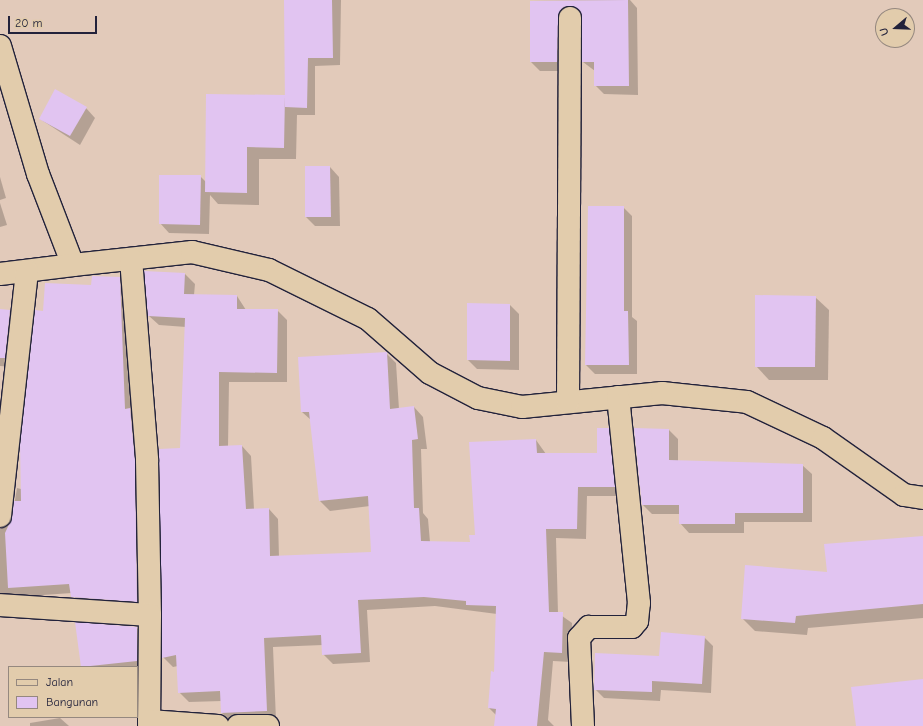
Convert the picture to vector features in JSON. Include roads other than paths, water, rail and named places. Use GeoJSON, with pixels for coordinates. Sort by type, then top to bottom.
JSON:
{"type":"FeatureCollection","features":[{"type":"Feature","properties":{"kind":"street"},"geometry":{"type":"LineString","coordinates":[[568,402],[570,18]]}},
{"type":"Feature","properties":{"kind":"street"},"geometry":{"type":"LineString","coordinates":[[0,46],[38,174],[73,265]]}},
{"type":"Feature","properties":{"kind":"street"},"geometry":{"type":"LineString","coordinates":[[0,274],[192,252],[269,270],[368,319],[430,373],[478,398],[522,406],[662,393],[747,402],[823,438],[904,495],[923,498]]}},
{"type":"Feature","properties":{"kind":"street"},"geometry":{"type":"LineString","coordinates":[[131,259],[147,460],[150,615],[149,724],[218,726]]}},
{"type":"Feature","properties":{"kind":"street"},"geometry":{"type":"LineString","coordinates":[[0,516],[27,271]]}},
{"type":"Feature","properties":{"kind":"street"},"geometry":{"type":"LineString","coordinates":[[583,726],[579,638],[589,627],[623,630],[637,621],[639,603],[618,397]]}},
{"type":"Feature","properties":{"kind":"street"},"geometry":{"type":"LineString","coordinates":[[0,605],[150,615]]}},
{"type":"Feature","properties":{"kind":"street"},"geometry":{"type":"LineString","coordinates":[[238,726],[268,726]]}}]}
